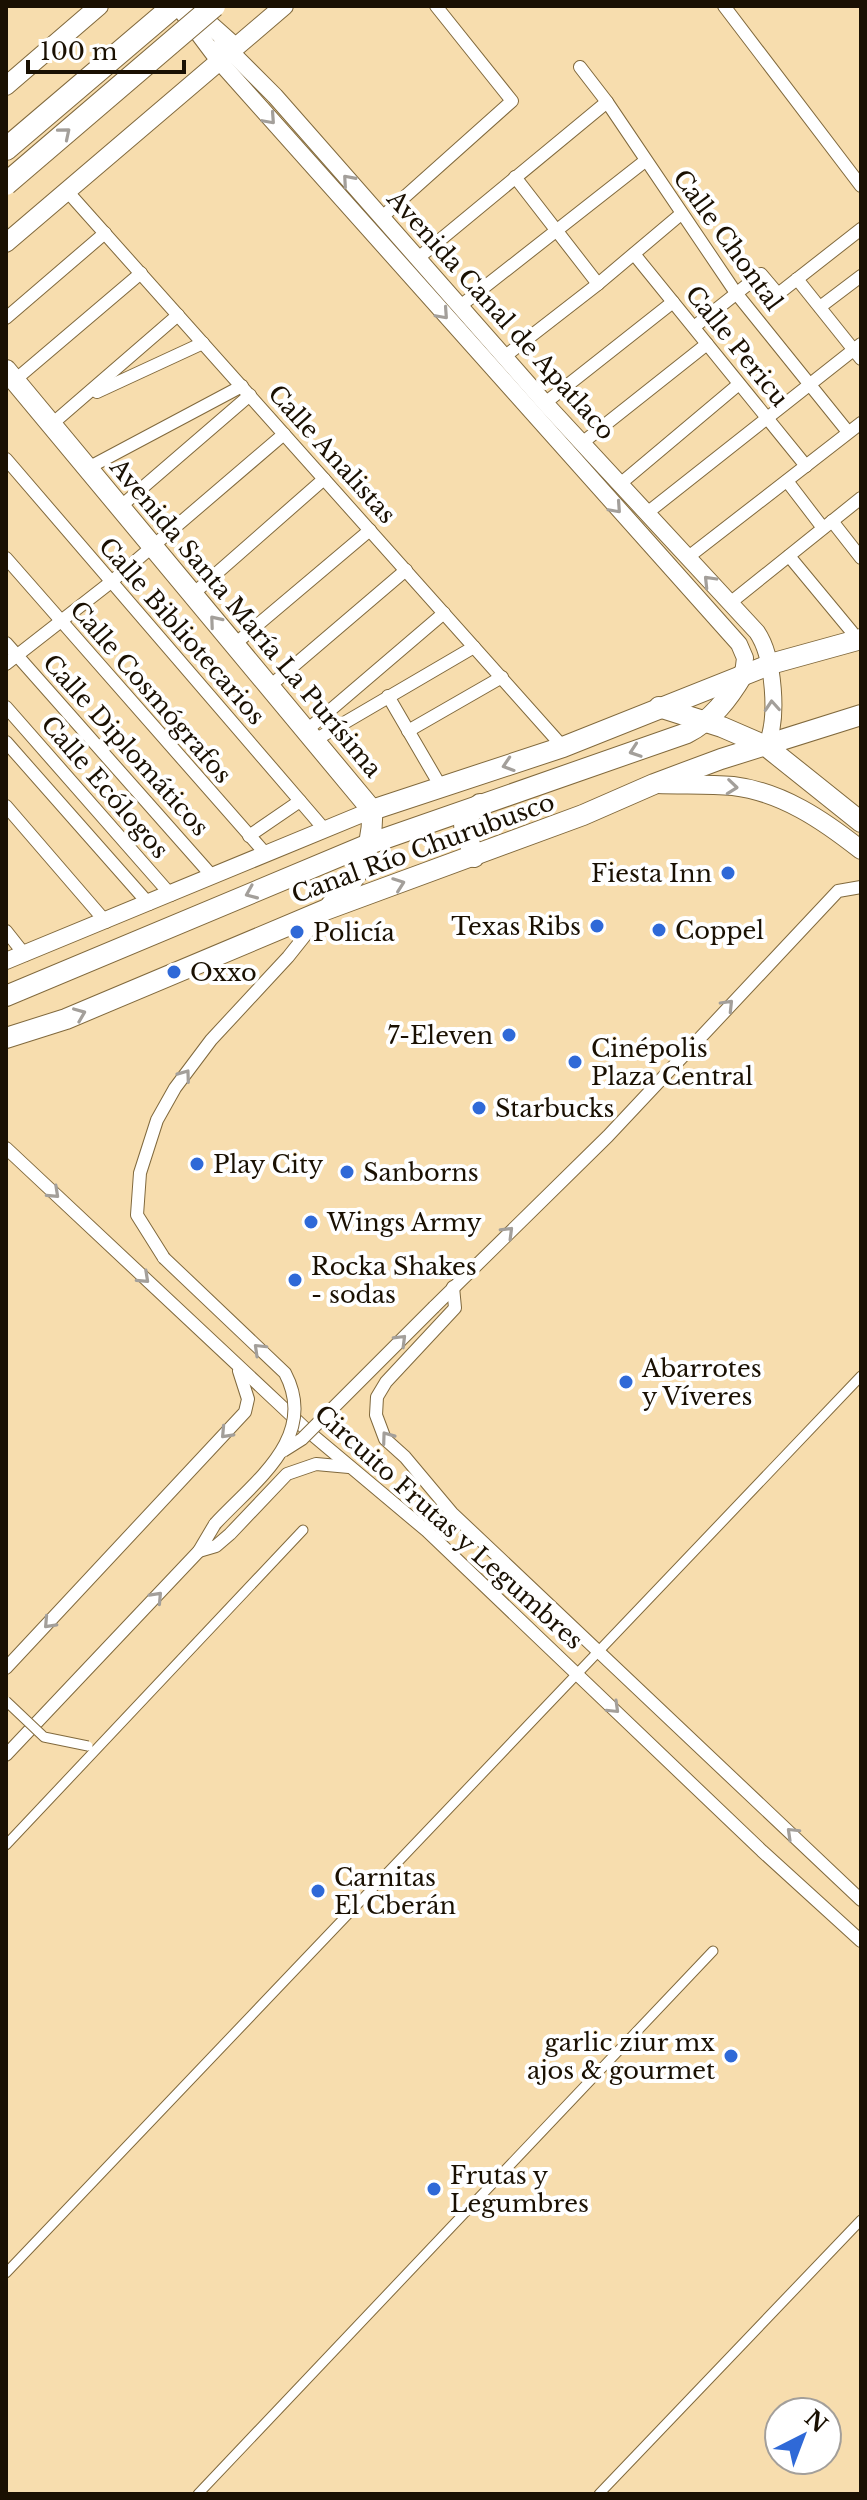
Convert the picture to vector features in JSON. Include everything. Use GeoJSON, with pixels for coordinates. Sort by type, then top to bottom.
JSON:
{"type":"FeatureCollection","features":[{"type":"Feature","properties":{"kind":"highway"},"geometry":{"type":"LineString","coordinates":[[6,184],[214,6]]}},
{"type":"Feature","properties":{"kind":"highway"},"geometry":{"type":"LineString","coordinates":[[6,149],[180,7]]}},
{"type":"Feature","properties":{"kind":"main road"},"geometry":{"type":"LineString","coordinates":[[8,239],[284,6]]}},
{"type":"Feature","properties":{"kind":"main road"},"geometry":{"type":"LineString","coordinates":[[180,7],[228,53]]}},
{"type":"Feature","properties":{"kind":"main road"},"geometry":{"type":"LineString","coordinates":[[6,86],[98,8]]}},
{"type":"Feature","properties":{"kind":"main road","name":"Avenida Santa María La Purísima"},"geometry":{"type":"LineString","coordinates":[[10,375],[372,810],[373,826],[369,844],[354,880],[325,910]]}},
{"type":"Feature","properties":{"kind":"main road","name":"Canal Río Churubusco"},"geometry":{"type":"LineString","coordinates":[[372,810],[563,747],[743,674],[810,654],[858,633]]}},
{"type":"Feature","properties":{"kind":"main road","name":"Canal Río Churubusco"},"geometry":{"type":"LineString","coordinates":[[6,996],[369,844],[677,736],[706,721],[743,674]]}},
{"type":"Feature","properties":{"kind":"main road"},"geometry":{"type":"LineString","coordinates":[[659,707],[706,721],[766,746],[861,822]]}},
{"type":"Feature","properties":{"kind":"main road","name":"Canal Río Churubusco"},"geometry":{"type":"LineString","coordinates":[[6,1038],[76,1016],[325,910],[474,857],[654,784],[721,759],[861,715]]}},
{"type":"Feature","properties":{"kind":"main road"},"geometry":{"type":"LineString","coordinates":[[654,784],[735,786],[779,797],[811,814],[861,850]]}},
{"type":"Feature","properties":{"kind":"main road"},"geometry":{"type":"LineString","coordinates":[[474,857],[464,826],[465,820],[480,804]]}},
{"type":"Feature","properties":{"kind":"street"},"geometry":{"type":"LineString","coordinates":[[381,218],[512,101],[436,6]]}},
{"type":"Feature","properties":{"kind":"street"},"geometry":{"type":"LineString","coordinates":[[724,6],[861,186]]}},
{"type":"Feature","properties":{"kind":"street","name":"Avenida Canal de Apatlaco"},"geometry":{"type":"LineString","coordinates":[[228,53],[275,96],[545,403],[762,639],[770,665]]}},
{"type":"Feature","properties":{"kind":"street","name":"Avenida Canal de Apatlaco"},"geometry":{"type":"LineString","coordinates":[[228,53],[651,548],[739,644],[745,658],[743,674]]}},
{"type":"Feature","properties":{"kind":"street","name":"Calle Chontal"},"geometry":{"type":"LineString","coordinates":[[580,67],[736,293],[809,385],[857,429]]}},
{"type":"Feature","properties":{"kind":"street"},"geometry":{"type":"LineString","coordinates":[[417,259],[607,102]]}},
{"type":"Feature","properties":{"kind":"street"},"geometry":{"type":"LineString","coordinates":[[459,307],[645,161]]}},
{"type":"Feature","properties":{"kind":"street"},"geometry":{"type":"LineString","coordinates":[[515,177],[598,284]]}},
{"type":"Feature","properties":{"kind":"street","name":"Calle Analistas"},"geometry":{"type":"LineString","coordinates":[[67,191],[563,747]]}},
{"type":"Feature","properties":{"kind":"street"},"geometry":{"type":"LineString","coordinates":[[504,357],[681,214]]}},
{"type":"Feature","properties":{"kind":"street"},"geometry":{"type":"LineString","coordinates":[[694,327],[761,274],[778,294],[861,229]]}},
{"type":"Feature","properties":{"kind":"street"},"geometry":{"type":"LineString","coordinates":[[6,318],[105,233]]}},
{"type":"Feature","properties":{"kind":"street","name":"Calle Pericu"},"geometry":{"type":"LineString","coordinates":[[634,254],[806,466]]}},
{"type":"Feature","properties":{"kind":"street"},"geometry":{"type":"LineString","coordinates":[[10,375],[141,273]]}},
{"type":"Feature","properties":{"kind":"street"},"geometry":{"type":"LineString","coordinates":[[820,307],[861,276]]}},
{"type":"Feature","properties":{"kind":"street"},"geometry":{"type":"LineString","coordinates":[[647,513],[809,385],[859,351],[797,279]]}},
{"type":"Feature","properties":{"kind":"street"},"geometry":{"type":"LineString","coordinates":[[545,403],[673,302]]}},
{"type":"Feature","properties":{"kind":"street"},"geometry":{"type":"LineString","coordinates":[[52,424],[178,315]]}},
{"type":"Feature","properties":{"kind":"street"},"geometry":{"type":"LineString","coordinates":[[85,398],[203,343]]}},
{"type":"Feature","properties":{"kind":"street"},"geometry":{"type":"LineString","coordinates":[[582,443],[707,344]]}},
{"type":"Feature","properties":{"kind":"street"},"geometry":{"type":"LineString","coordinates":[[620,484],[739,384]]}},
{"type":"Feature","properties":{"kind":"street"},"geometry":{"type":"LineString","coordinates":[[88,468],[246,391]]}},
{"type":"Feature","properties":{"kind":"street"},"geometry":{"type":"LineString","coordinates":[[120,507],[246,391]]}},
{"type":"Feature","properties":{"kind":"street"},"geometry":{"type":"LineString","coordinates":[[687,558],[857,429]]}},
{"type":"Feature","properties":{"kind":"street"},"geometry":{"type":"LineString","coordinates":[[6,664],[111,582],[284,434]]}},
{"type":"Feature","properties":{"kind":"street","name":"Calle Bibliotecarios"},"geometry":{"type":"LineString","coordinates":[[6,459],[325,830]]}},
{"type":"Feature","properties":{"kind":"street"},"geometry":{"type":"LineString","coordinates":[[193,594],[324,479]]}},
{"type":"Feature","properties":{"kind":"street"},"geometry":{"type":"LineString","coordinates":[[787,481],[861,558]]}},
{"type":"Feature","properties":{"kind":"street"},"geometry":{"type":"LineString","coordinates":[[730,603],[861,498]]}},
{"type":"Feature","properties":{"kind":"street"},"geometry":{"type":"LineString","coordinates":[[235,644],[370,530]]}},
{"type":"Feature","properties":{"kind":"street"},"geometry":{"type":"LineString","coordinates":[[651,548],[667,536]]}},
{"type":"Feature","properties":{"kind":"street"},"geometry":{"type":"LineString","coordinates":[[789,556],[858,633]]}},
{"type":"Feature","properties":{"kind":"street","name":"Calle Cosmógrafos"},"geometry":{"type":"LineString","coordinates":[[6,558],[265,853]]}},
{"type":"Feature","properties":{"kind":"street"},"geometry":{"type":"LineString","coordinates":[[270,686],[406,570]]}},
{"type":"Feature","properties":{"kind":"street"},"geometry":{"type":"LineString","coordinates":[[311,735],[444,613]]}},
{"type":"Feature","properties":{"kind":"street","name":"Calle Diplomáticos"},"geometry":{"type":"LineString","coordinates":[[6,643],[213,877]]}},
{"type":"Feature","properties":{"kind":"street"},"geometry":{"type":"LineString","coordinates":[[311,735],[474,647]]}},
{"type":"Feature","properties":{"kind":"street"},"geometry":{"type":"LineString","coordinates":[[766,746],[773,726],[770,665]]}},
{"type":"Feature","properties":{"kind":"street"},"geometry":{"type":"LineString","coordinates":[[408,731],[502,677]]}},
{"type":"Feature","properties":{"kind":"street"},"geometry":{"type":"LineString","coordinates":[[388,696],[441,787]]}},
{"type":"Feature","properties":{"kind":"street","name":"Calle Ecólogos"},"geometry":{"type":"LineString","coordinates":[[6,707],[171,895]]}},
{"type":"Feature","properties":{"kind":"street"},"geometry":{"type":"LineString","coordinates":[[6,742],[149,904]]}},
{"type":"Feature","properties":{"kind":"street"},"geometry":{"type":"LineString","coordinates":[[249,836],[300,801]]}},
{"type":"Feature","properties":{"kind":"street"},"geometry":{"type":"LineString","coordinates":[[6,806],[106,922]]}},
{"type":"Feature","properties":{"kind":"street","name":"Canal Río Churubusco"},"geometry":{"type":"LineString","coordinates":[[6,961],[372,810]]}},
{"type":"Feature","properties":{"kind":"street"},"geometry":{"type":"LineString","coordinates":[[6,1755],[199,1551],[215,1524],[283,1451],[302,1439],[608,1136],[838,891],[861,887]]}},
{"type":"Feature","properties":{"kind":"street"},"geometry":{"type":"LineString","coordinates":[[283,1451],[296,1409],[295,1392],[285,1373],[164,1258],[137,1215],[140,1173],[157,1120],[175,1088],[211,1040],[288,957],[325,910]]}},
{"type":"Feature","properties":{"kind":"street"},"geometry":{"type":"LineString","coordinates":[[6,931],[25,955]]}},
{"type":"Feature","properties":{"kind":"street","name":"Circuito Frutas y Legumbres"},"geometry":{"type":"LineString","coordinates":[[6,1148],[236,1365],[349,1467],[427,1531],[762,1851],[861,1941]]}},
{"type":"Feature","properties":{"kind":"street"},"geometry":{"type":"LineString","coordinates":[[453,1287],[455,1308],[386,1382],[377,1397],[377,1424],[385,1439],[405,1457],[452,1513],[861,1900]]}},
{"type":"Feature","properties":{"kind":"street"},"geometry":{"type":"LineString","coordinates":[[6,1668],[245,1412],[248,1399],[236,1365]]}},
{"type":"Feature","properties":{"kind":"street"},"geometry":{"type":"LineString","coordinates":[[6,2273],[861,1376]]}},
{"type":"Feature","properties":{"kind":"street"},"geometry":{"type":"LineString","coordinates":[[199,1551],[216,1546],[230,1534],[287,1474],[316,1464],[349,1467]]}},
{"type":"Feature","properties":{"kind":"street"},"geometry":{"type":"LineString","coordinates":[[6,1845],[93,1747],[303,1530]]}},
{"type":"Feature","properties":{"kind":"street"},"geometry":{"type":"LineString","coordinates":[[6,1701],[44,1737],[93,1747]]}},
{"type":"Feature","properties":{"kind":"street"},"geometry":{"type":"LineString","coordinates":[[198,2494],[713,1951]]}},
{"type":"Feature","properties":{"kind":"street"},"geometry":{"type":"LineString","coordinates":[[599,2494],[861,2220]]}},
{"type":"Feature","properties":{"kind":"place","name":"Fiesta Inn"},"geometry":{"type":"Point","coordinates":[728,873]}},
{"type":"Feature","properties":{"kind":"place","name":"Texas Ribs"},"geometry":{"type":"Point","coordinates":[597,926]}},
{"type":"Feature","properties":{"kind":"place","name":"Coppel"},"geometry":{"type":"Point","coordinates":[659,930]}},
{"type":"Feature","properties":{"kind":"place","name":"Policía"},"geometry":{"type":"Point","coordinates":[297,932]}},
{"type":"Feature","properties":{"kind":"place","name":"Oxxo"},"geometry":{"type":"Point","coordinates":[174,972]}},
{"type":"Feature","properties":{"kind":"place","name":"7-Eleven"},"geometry":{"type":"Point","coordinates":[509,1035]}},
{"type":"Feature","properties":{"kind":"place","name":"Cinépolis Plaza Central"},"geometry":{"type":"Point","coordinates":[575,1062]}},
{"type":"Feature","properties":{"kind":"place","name":"Starbucks"},"geometry":{"type":"Point","coordinates":[479,1108]}},
{"type":"Feature","properties":{"kind":"place","name":"Play City"},"geometry":{"type":"Point","coordinates":[197,1164]}},
{"type":"Feature","properties":{"kind":"place","name":"Sanborns"},"geometry":{"type":"Point","coordinates":[347,1172]}},
{"type":"Feature","properties":{"kind":"place","name":"Wings Army"},"geometry":{"type":"Point","coordinates":[311,1222]}},
{"type":"Feature","properties":{"kind":"place","name":"Rocka Shakes - sodas"},"geometry":{"type":"Point","coordinates":[295,1280]}},
{"type":"Feature","properties":{"kind":"place","name":"Abarrotes y Víveres"},"geometry":{"type":"Point","coordinates":[626,1382]}},
{"type":"Feature","properties":{"kind":"place","name":"Carnitas El Cberán"},"geometry":{"type":"Point","coordinates":[318,1891]}},
{"type":"Feature","properties":{"kind":"place","name":"garlic ziur mx ajos & gourmet"},"geometry":{"type":"Point","coordinates":[731,2056]}},
{"type":"Feature","properties":{"kind":"place","name":"Frutas y Legumbres"},"geometry":{"type":"Point","coordinates":[434,2189]}}]}
